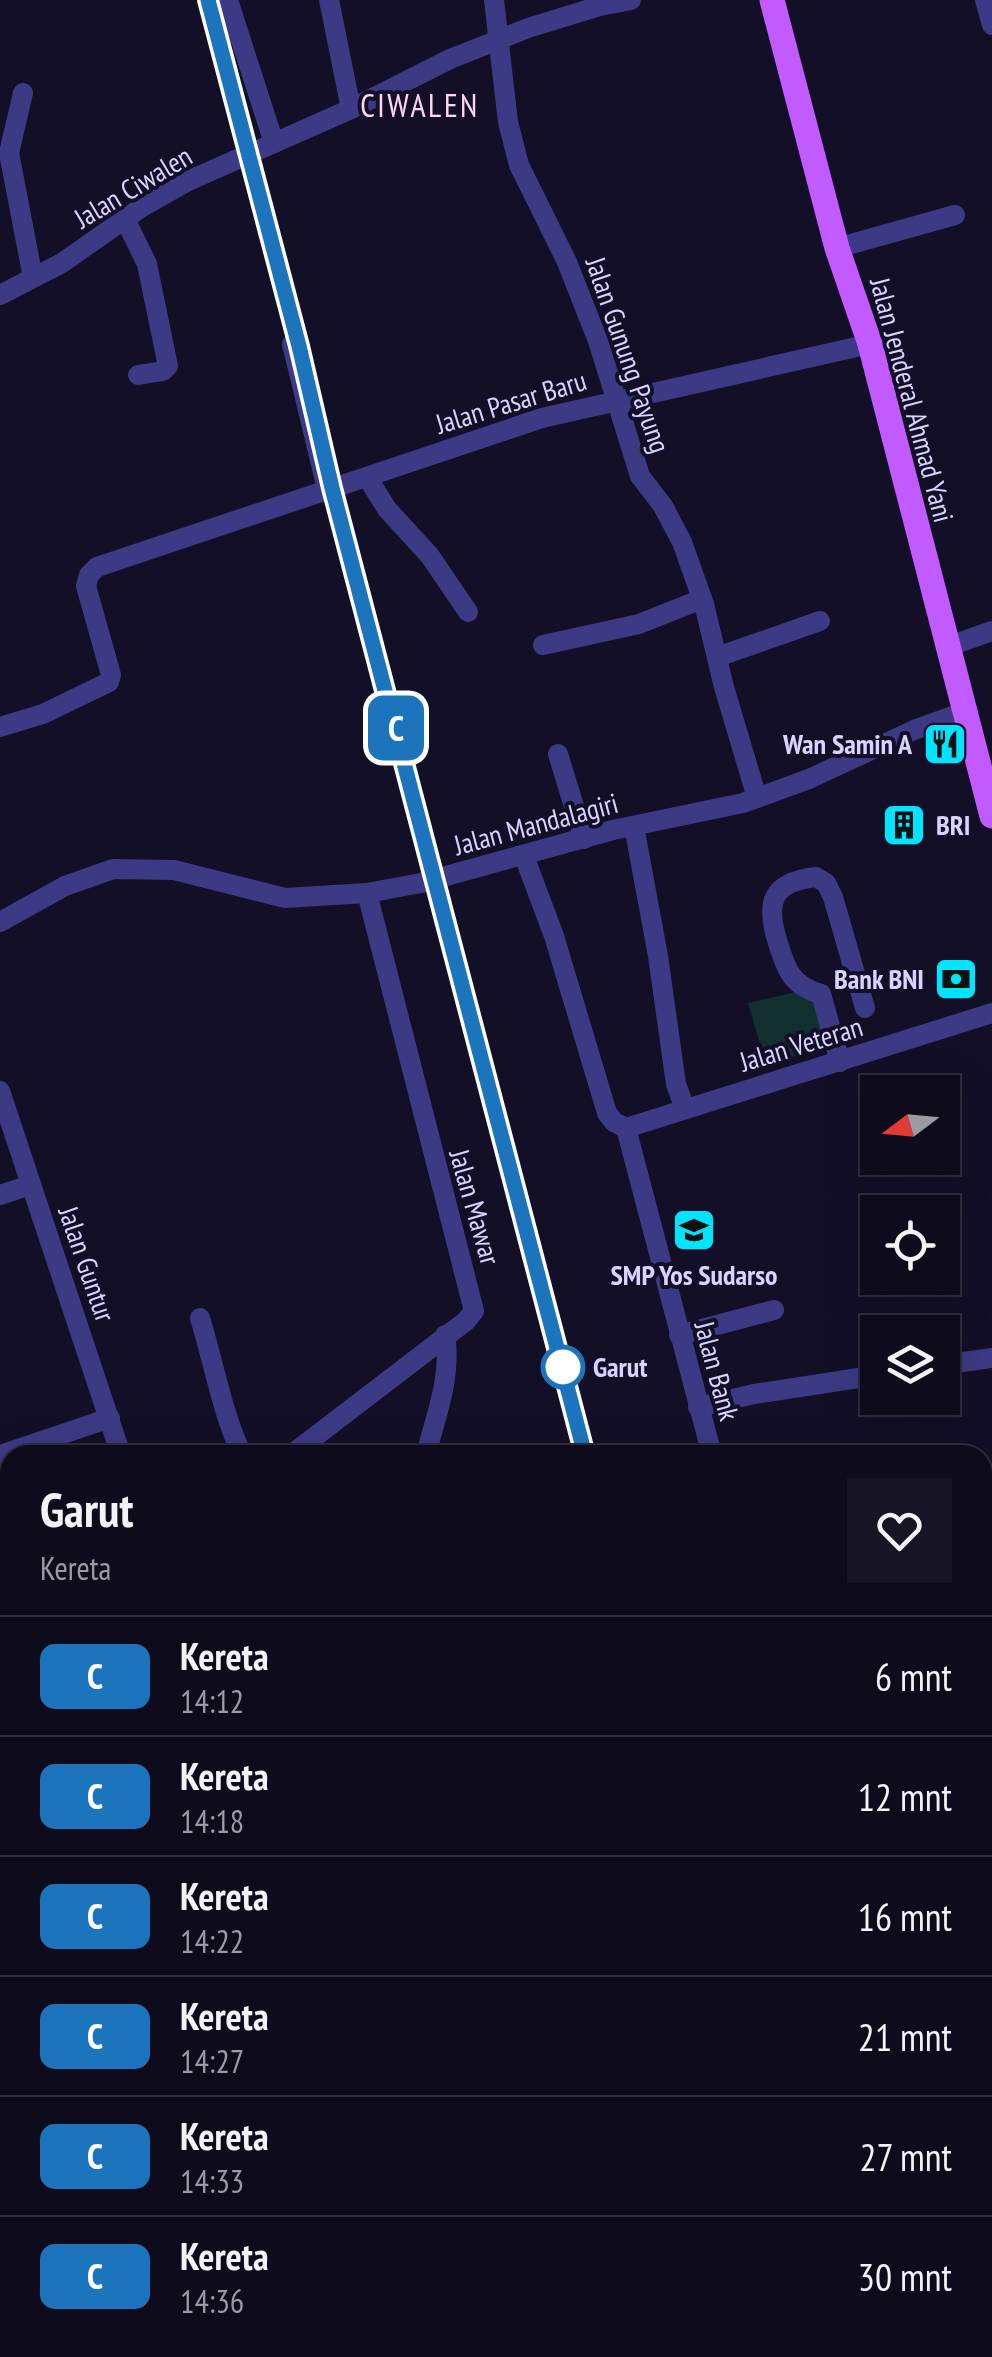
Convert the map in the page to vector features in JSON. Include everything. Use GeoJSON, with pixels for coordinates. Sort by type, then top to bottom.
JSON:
{"type":"FeatureCollection","features":[{"type":"Feature","properties":{"kind":"main road","name":"Jalan Jenderal Ahmad Yani"},"geometry":{"type":"LineString","coordinates":[[772,0],[837,248],[870,344],[992,816]]}},
{"type":"Feature","properties":{"kind":"street"},"geometry":{"type":"LineString","coordinates":[[228,0],[274,142]]}},
{"type":"Feature","properties":{"kind":"street"},"geometry":{"type":"LineString","coordinates":[[329,0],[352,108]]}},
{"type":"Feature","properties":{"kind":"street","name":"Jalan Gunung Payung"},"geometry":{"type":"LineString","coordinates":[[494,0],[508,122],[519,165],[568,262],[640,476],[682,542],[702,599],[757,798]]}},
{"type":"Feature","properties":{"kind":"street","name":"Jalan Ciwalen"},"geometry":{"type":"LineString","coordinates":[[0,295],[62,263],[125,218],[188,182],[352,108],[450,58],[600,6],[632,0]]}},
{"type":"Feature","properties":{"kind":"street"},"geometry":{"type":"LineString","coordinates":[[985,0],[992,25]]}},
{"type":"Feature","properties":{"kind":"street"},"geometry":{"type":"LineString","coordinates":[[22,93],[10,153],[33,278]]}},
{"type":"Feature","properties":{"kind":"street"},"geometry":{"type":"LineString","coordinates":[[837,248],[954,215]]}},
{"type":"Feature","properties":{"kind":"street"},"geometry":{"type":"LineString","coordinates":[[125,218],[147,264],[168,366],[163,371],[138,375]]}},
{"type":"Feature","properties":{"kind":"street"},"geometry":{"type":"LineString","coordinates":[[292,344],[328,489]]}},
{"type":"Feature","properties":{"kind":"street","name":"Jalan Pasar Baru"},"geometry":{"type":"LineString","coordinates":[[0,727],[43,714],[110,682],[86,586],[98,567],[542,418],[870,344]]}},
{"type":"Feature","properties":{"kind":"street"},"geometry":{"type":"LineString","coordinates":[[368,477],[387,509],[430,556],[468,612]]}},
{"type":"Feature","properties":{"kind":"street"},"geometry":{"type":"LineString","coordinates":[[543,645],[639,624],[702,599]]}},
{"type":"Feature","properties":{"kind":"street"},"geometry":{"type":"LineString","coordinates":[[717,657],[820,622]]}},
{"type":"Feature","properties":{"kind":"street"},"geometry":{"type":"LineString","coordinates":[[947,647],[992,631]]}},
{"type":"Feature","properties":{"kind":"street","name":"Jalan Mandalagiri"},"geometry":{"type":"LineString","coordinates":[[0,922],[66,886],[113,870],[174,870],[285,898],[367,892],[434,880],[584,838],[757,798],[964,712]]}},
{"type":"Feature","properties":{"kind":"street"},"geometry":{"type":"LineString","coordinates":[[558,754],[584,838]]}},
{"type":"Feature","properties":{"kind":"street"},"geometry":{"type":"LineString","coordinates":[[634,826],[676,1084],[685,1110]]}},
{"type":"Feature","properties":{"kind":"street","name":"Jalan Bank"},"geometry":{"type":"LineString","coordinates":[[524,856],[554,936],[607,1113],[626,1128],[709,1445]]}},
{"type":"Feature","properties":{"kind":"street"},"geometry":{"type":"LineString","coordinates":[[856,984],[821,994],[796,984],[787,971],[772,925],[770,913],[776,893],[802,879],[820,879],[833,897],[864,1008]]}},
{"type":"Feature","properties":{"kind":"street","name":"Jalan Mawar"},"geometry":{"type":"LineString","coordinates":[[304,1445],[474,1311],[367,892]]}},
{"type":"Feature","properties":{"kind":"street"},"geometry":{"type":"LineString","coordinates":[[821,994],[840,1062]]}},
{"type":"Feature","properties":{"kind":"street","name":"Jalan Veteran"},"geometry":{"type":"LineString","coordinates":[[626,1128],[992,1013]]}},
{"type":"Feature","properties":{"kind":"street","name":"Jalan Guntur"},"geometry":{"type":"LineString","coordinates":[[0,1092],[118,1445]]}},
{"type":"Feature","properties":{"kind":"street"},"geometry":{"type":"LineString","coordinates":[[0,1195],[30,1184]]}},
{"type":"Feature","properties":{"kind":"street"},"geometry":{"type":"LineString","coordinates":[[679,1335],[774,1310]]}},
{"type":"Feature","properties":{"kind":"street"},"geometry":{"type":"LineString","coordinates":[[200,1318],[225,1402],[225,1420],[237,1445]]}},
{"type":"Feature","properties":{"kind":"street"},"geometry":{"type":"LineString","coordinates":[[429,1445],[446,1380],[446,1335]]}},
{"type":"Feature","properties":{"kind":"street"},"geometry":{"type":"LineString","coordinates":[[960,1362],[992,1358]]}},
{"type":"Feature","properties":{"kind":"street"},"geometry":{"type":"LineString","coordinates":[[698,1406],[860,1378]]}},
{"type":"Feature","properties":{"kind":"street"},"geometry":{"type":"LineString","coordinates":[[32,1445],[110,1418]]}},
{"type":"Feature","properties":{"kind":"green space"},"geometry":{"type":"Polygon","coordinates":[[[801,991],[816,1003],[830,1046],[766,1065],[748,1003],[801,991]]]}},
{"type":"Feature","properties":{"kind":"railway"},"geometry":{"type":"LineString","coordinates":[[208,0],[245,139]]}},
{"type":"Feature","properties":{"kind":"railway"},"geometry":{"type":"LineString","coordinates":[[252,166],[332,488],[582,1445]]}},
{"type":"Feature","properties":{"kind":"train","name":"C"},"geometry":{"type":"LineString","coordinates":[[208,0],[582,1445]]}},
{"type":"Feature","properties":{"kind":"place","name":"Wan Samin A"},"geometry":{"type":"Point","coordinates":[945,744]}},
{"type":"Feature","properties":{"kind":"place","name":"BRI"},"geometry":{"type":"Point","coordinates":[904,825]}},
{"type":"Feature","properties":{"kind":"place","name":"Bank BNI"},"geometry":{"type":"Point","coordinates":[956,979]}},
{"type":"Feature","properties":{"kind":"place","name":"SMP Yos Sudarso"},"geometry":{"type":"Point","coordinates":[694,1230]}},
{"type":"Feature","properties":{"kind":"place","name":"Garut"},"geometry":{"type":"Point","coordinates":[563,1367]}},
{"type":"Feature","properties":{"kind":"district","name":"CIWALEN"},"geometry":{"type":"Point","coordinates":[420,106]}}]}
